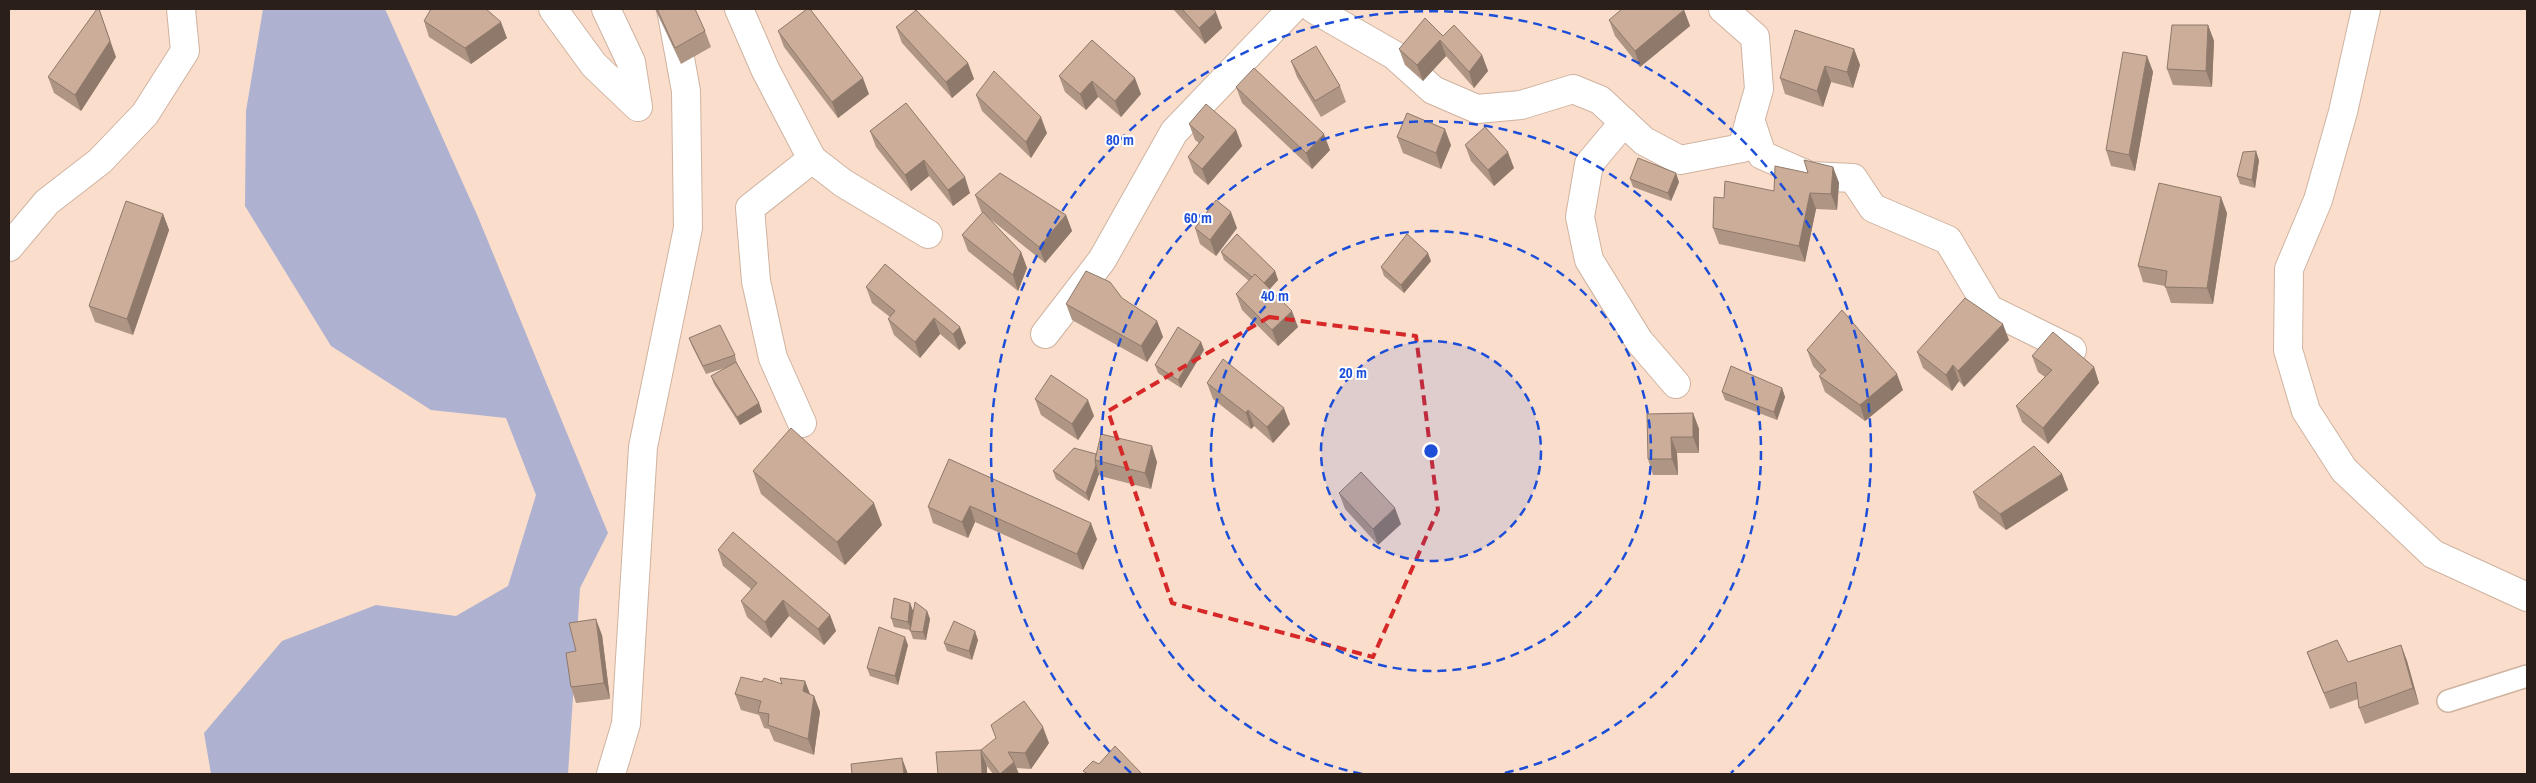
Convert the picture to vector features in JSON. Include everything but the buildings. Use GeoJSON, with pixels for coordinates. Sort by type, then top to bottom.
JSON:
{"type":"FeatureCollection","features":[{"type":"Feature","properties":{"kind":"street"},"geometry":{"type":"LineString","coordinates":[[9,247],[48,202],[100,161],[145,114],[185,51],[182,9]]}},
{"type":"Feature","properties":{"kind":"street"},"geometry":{"type":"LineString","coordinates":[[553,9],[594,65],[638,107],[631,62],[606,9]]}},
{"type":"Feature","properties":{"kind":"street"},"geometry":{"type":"LineString","coordinates":[[611,774],[626,724],[642,447],[688,228],[686,91],[670,9]]}},
{"type":"Feature","properties":{"kind":"street"},"geometry":{"type":"LineString","coordinates":[[739,9],[766,69],[812,159],[843,183],[928,234]]}},
{"type":"Feature","properties":{"kind":"street"},"geometry":{"type":"LineString","coordinates":[[1044,334],[1102,260],[1174,132],[1292,9]]}},
{"type":"Feature","properties":{"kind":"street"},"geometry":{"type":"LineString","coordinates":[[1314,9],[1394,54],[1433,90],[1477,109],[1521,105],[1573,89],[1600,100],[1644,141],[1680,160],[1742,148],[1759,89],[1755,37],[1723,9]]}},
{"type":"Feature","properties":{"kind":"street"},"geometry":{"type":"LineString","coordinates":[[2366,9],[2343,112],[2318,200],[2289,269],[2288,350],[2306,411],[2344,470],[2433,554],[2527,597]]}},
{"type":"Feature","properties":{"kind":"street"},"geometry":{"type":"LineString","coordinates":[[1750,119],[1762,156],[1810,176],[1853,178],[1873,208],[1948,240],[1989,309],[2072,350]]}},
{"type":"Feature","properties":{"kind":"street"},"geometry":{"type":"LineString","coordinates":[[1624,122],[1589,164],[1580,217],[1588,260],[1639,340],[1676,384]]}},
{"type":"Feature","properties":{"kind":"street"},"geometry":{"type":"LineString","coordinates":[[802,423],[773,358],[756,281],[750,208],[812,159]]}},
{"type":"Feature","properties":{"kind":"lane"},"geometry":{"type":"LineString","coordinates":[[2448,701],[2527,676]]}},
{"type":"Feature","properties":{"kind":"highlighted area"},"geometry":{"type":"Polygon","coordinates":[[[1269,317],[1416,336],[1438,510],[1373,657],[1172,603],[1108,411],[1269,317]]]}},
{"type":"Feature","properties":{"kind":"shaded area"},"geometry":{"type":"Polygon","coordinates":[[[263,9],[385,9],[478,217],[608,533],[580,588],[568,774],[211,774],[204,733],[282,641],[376,605],[456,616],[508,586],[536,495],[506,418],[431,410],[331,346],[245,206],[246,111],[263,9]]]}}]}
